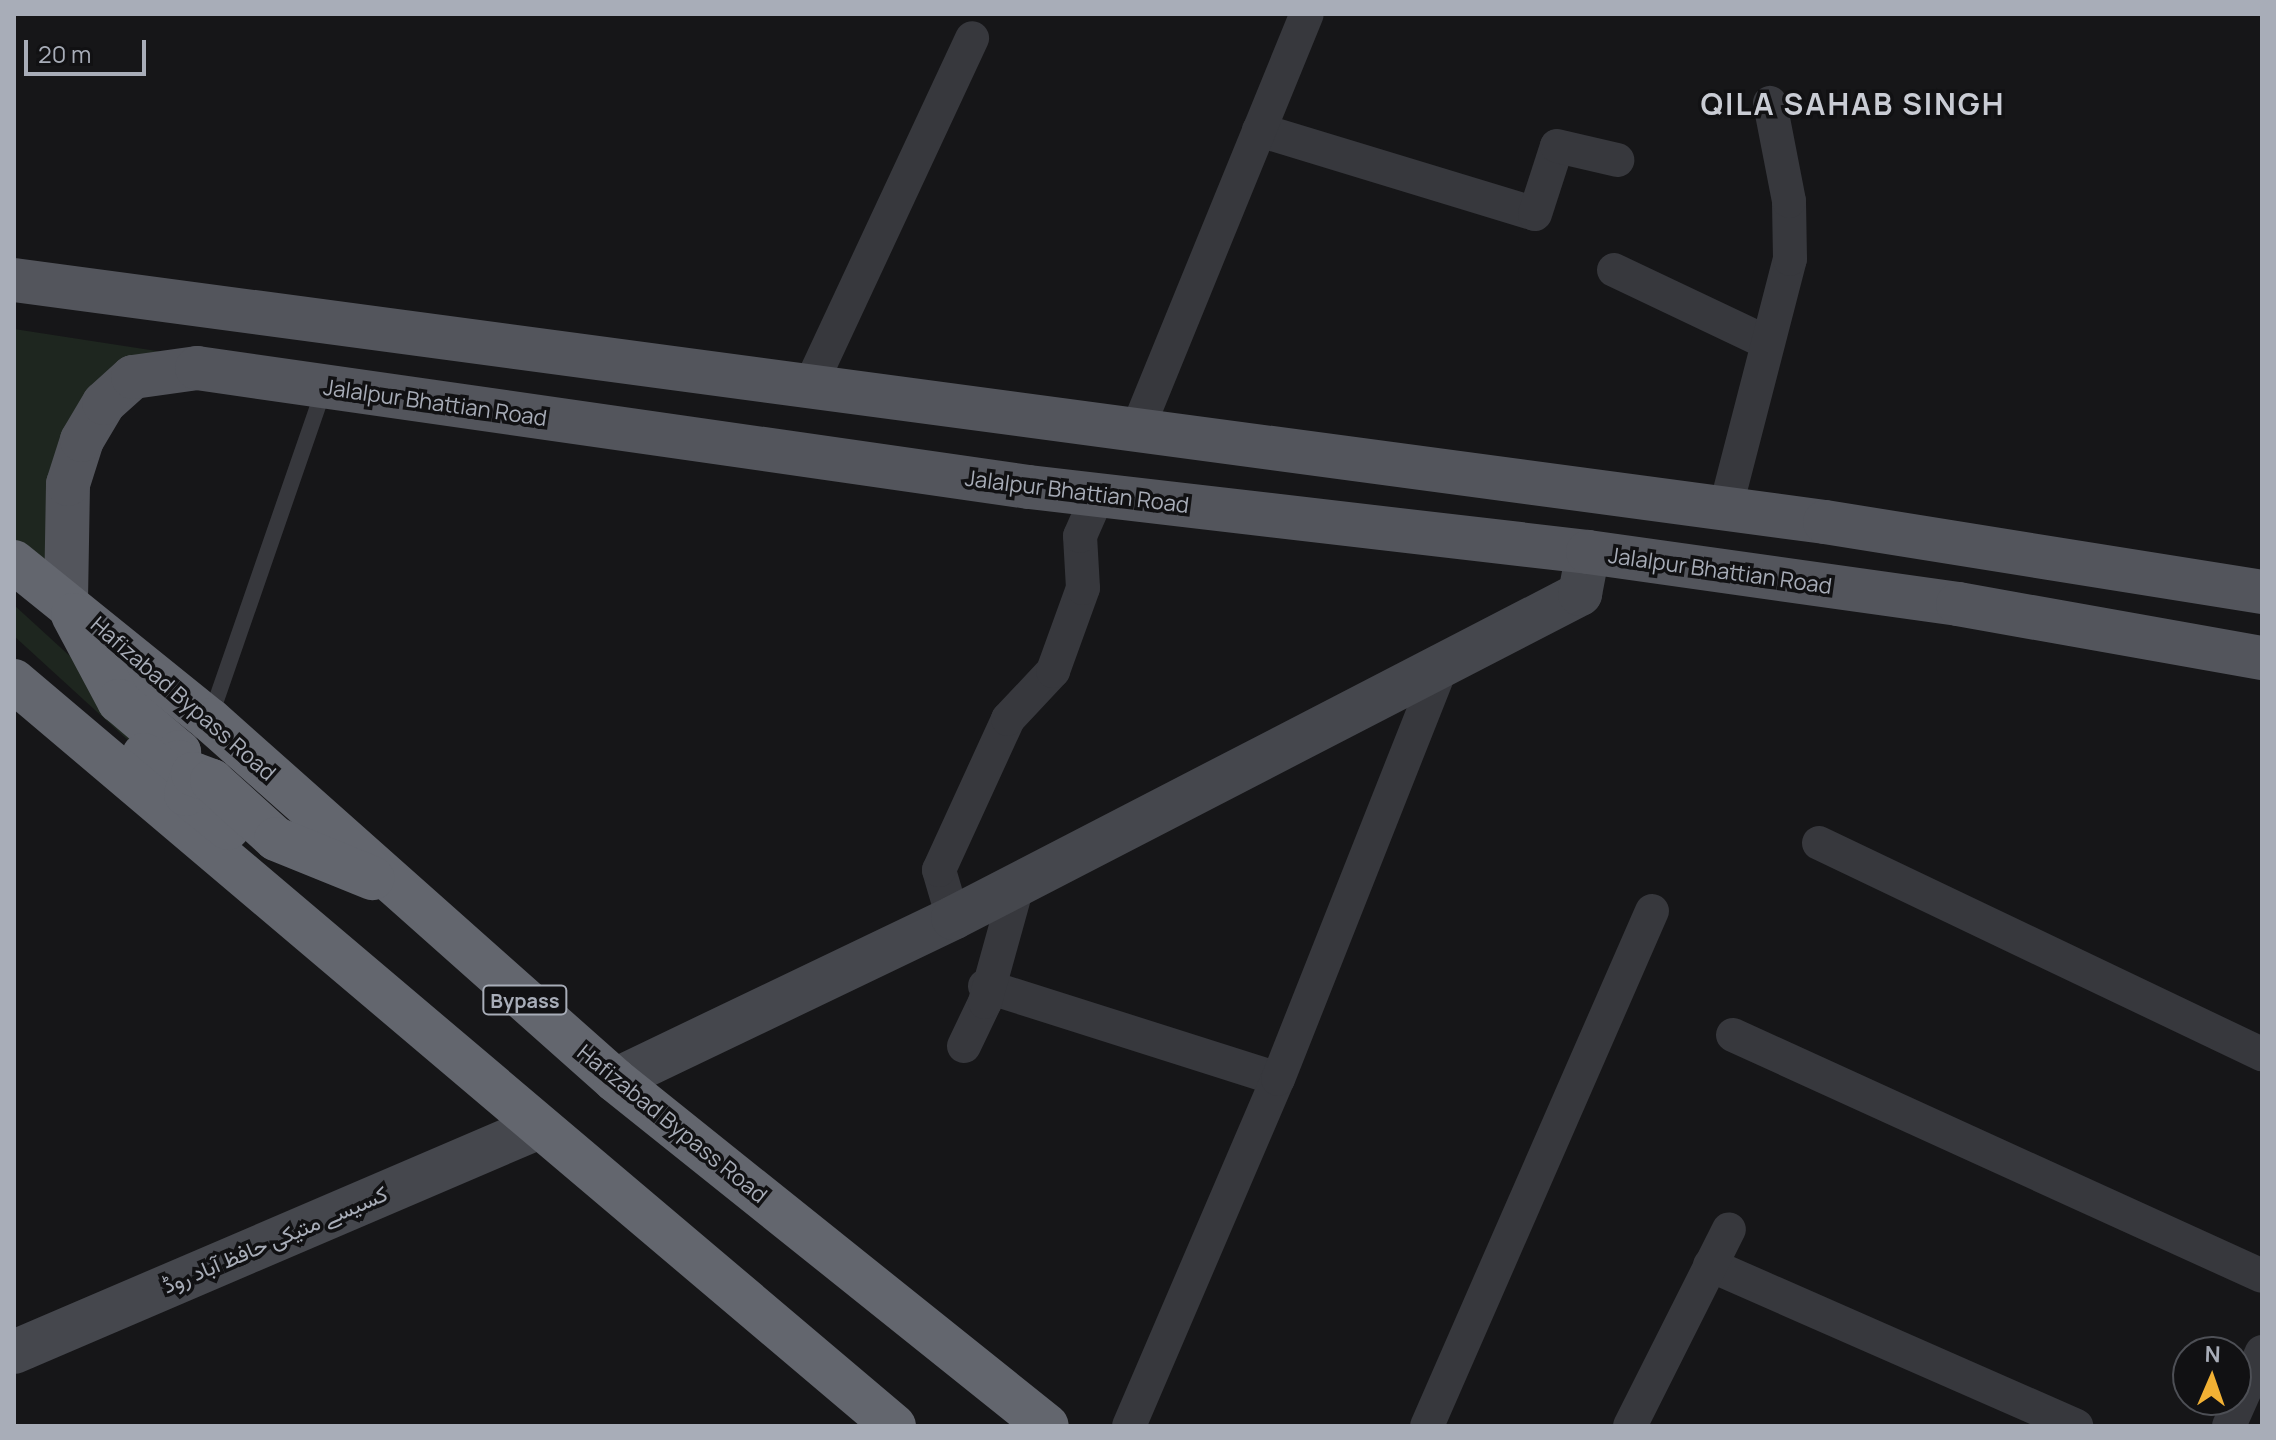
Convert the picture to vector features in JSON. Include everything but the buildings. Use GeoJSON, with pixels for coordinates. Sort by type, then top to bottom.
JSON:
{"type":"FeatureCollection","features":[{"type":"Feature","properties":{"kind":"highway","name":"Hafizabad Bypass Road"},"geometry":{"type":"LineString","coordinates":[[14,562],[66,599],[210,720],[615,1080],[1047,1426]]}},
{"type":"Feature","properties":{"kind":"highway","name":"Bypass"},"geometry":{"type":"LineString","coordinates":[[14,672],[102,719],[163,771],[179,762],[179,752],[119,701],[66,599]]}},
{"type":"Feature","properties":{"kind":"highway","name":"Bypass"},"geometry":{"type":"LineString","coordinates":[[14,681],[537,1128],[894,1426]]}},
{"type":"Feature","properties":{"kind":"highway","name":"Bypass"},"geometry":{"type":"LineString","coordinates":[[340,961],[258,856],[186,794],[193,774],[212,781],[276,839],[402,890]]}},
{"type":"Feature","properties":{"kind":"main road"},"geometry":{"type":"LineString","coordinates":[[14,280],[1725,510],[2262,592]]}},
{"type":"Feature","properties":{"kind":"main road","name":"Jalalpur Bhattian Road"},"geometry":{"type":"LineString","coordinates":[[66,599],[68,484],[104,403],[133,377],[197,368],[1098,495],[1588,552],[1958,604],[2262,658]]}},
{"type":"Feature","properties":{"kind":"street"},"geometry":{"type":"LineString","coordinates":[[1137,430],[1307,14]]}},
{"type":"Feature","properties":{"kind":"street"},"geometry":{"type":"LineString","coordinates":[[809,388],[972,38]]}},
{"type":"Feature","properties":{"kind":"street"},"geometry":{"type":"LineString","coordinates":[[1725,510],[1790,259],[1789,201],[1770,103]]}},
{"type":"Feature","properties":{"kind":"street"},"geometry":{"type":"LineString","coordinates":[[1259,130],[1535,214],[1557,146],[1617,160]]}},
{"type":"Feature","properties":{"kind":"street"},"geometry":{"type":"LineString","coordinates":[[1614,270],[1768,343]]}},
{"type":"Feature","properties":{"kind":"street"},"geometry":{"type":"LineString","coordinates":[[953,918],[939,870],[1008,719],[1053,671],[1083,588],[1080,536],[1098,495]]}},
{"type":"Feature","properties":{"kind":"street"},"geometry":{"type":"LineString","coordinates":[[615,1080],[953,918],[1440,670],[1580,594],[1588,552]]}},
{"type":"Feature","properties":{"kind":"street"},"geometry":{"type":"LineString","coordinates":[[1129,1426],[1278,1079],[1440,670]]}},
{"type":"Feature","properties":{"kind":"street"},"geometry":{"type":"LineString","coordinates":[[1819,843],[2262,1054]]}},
{"type":"Feature","properties":{"kind":"street"},"geometry":{"type":"LineString","coordinates":[[964,1046],[1018,883]]}},
{"type":"Feature","properties":{"kind":"street"},"geometry":{"type":"LineString","coordinates":[[1427,1426],[1652,911]]}},
{"type":"Feature","properties":{"kind":"street"},"geometry":{"type":"LineString","coordinates":[[985,986],[1278,1079]]}},
{"type":"Feature","properties":{"kind":"street"},"geometry":{"type":"LineString","coordinates":[[1733,1035],[2262,1276]]}},
{"type":"Feature","properties":{"kind":"street","name":"کسیسے متیکی حافظ آباد روڈ"},"geometry":{"type":"LineString","coordinates":[[14,1352],[537,1128]]}},
{"type":"Feature","properties":{"kind":"street"},"geometry":{"type":"LineString","coordinates":[[1630,1426],[1729,1229]]}},
{"type":"Feature","properties":{"kind":"street"},"geometry":{"type":"LineString","coordinates":[[1710,1265],[2076,1426]]}},
{"type":"Feature","properties":{"kind":"street"},"geometry":{"type":"LineString","coordinates":[[2229,1426],[2262,1352]]}},
{"type":"Feature","properties":{"kind":"lane"},"geometry":{"type":"LineString","coordinates":[[210,720],[325,387]]}},
{"type":"Feature","properties":{"kind":"shaded area"},"geometry":{"type":"Polygon","coordinates":[[[14,329],[241,364],[104,403],[63,563],[14,562],[14,329]]]}},
{"type":"Feature","properties":{"kind":"shaded area"},"geometry":{"type":"Polygon","coordinates":[[[14,605],[119,701],[154,764],[14,636],[14,605]]]}},
{"type":"Feature","properties":{"kind":"district","name":"QILA SAHAB SINGH"},"geometry":{"type":"Point","coordinates":[1853,104]}}]}
